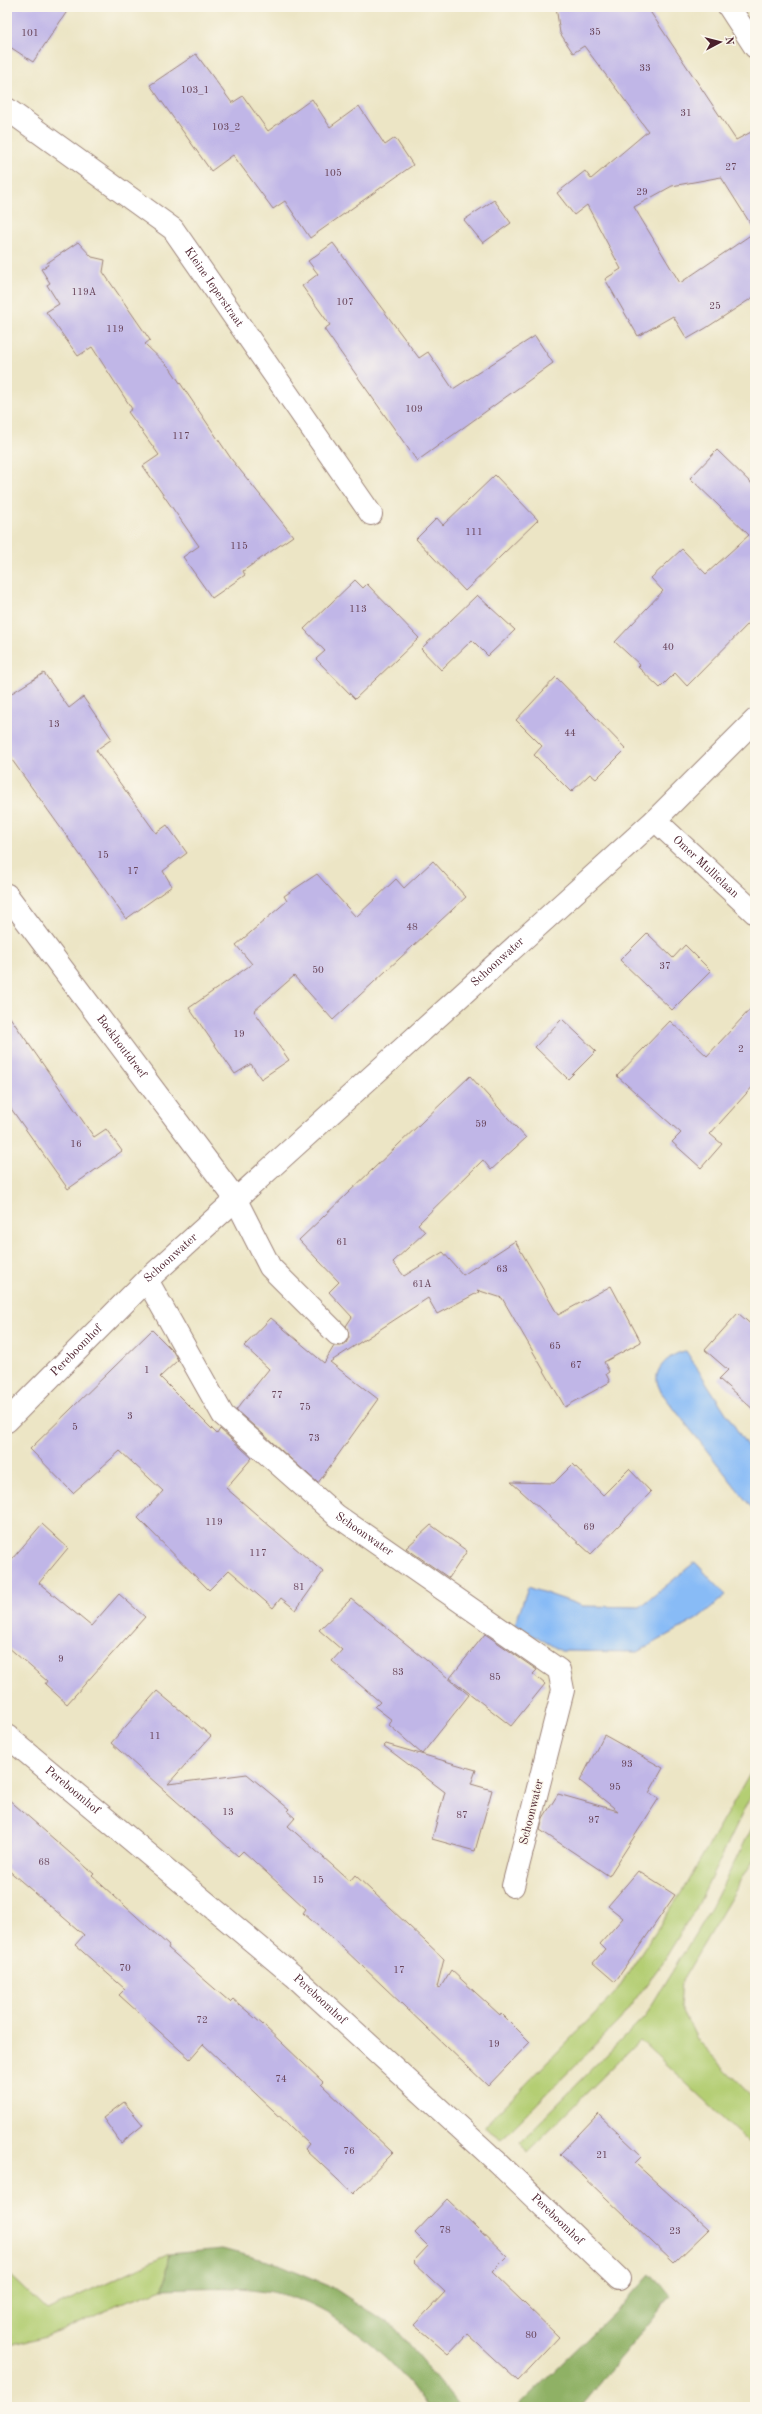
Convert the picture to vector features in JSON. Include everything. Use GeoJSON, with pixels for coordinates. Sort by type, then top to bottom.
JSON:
{"type":"FeatureCollection","features":[{"type":"Feature","properties":{"kind":"street"},"geometry":{"type":"LineString","coordinates":[[729,7],[755,47]]}},
{"type":"Feature","properties":{"kind":"street","name":"Kleine Ieperstraat"},"geometry":{"type":"LineString","coordinates":[[7,109],[173,229],[371,514]]}},
{"type":"Feature","properties":{"kind":"street","name":"Schoonwater"},"geometry":{"type":"LineString","coordinates":[[513,1886],[563,1690],[559,1670],[336,1515],[223,1415],[147,1280],[235,1198],[655,820],[755,720]]}},
{"type":"Feature","properties":{"kind":"street","name":"Omer Mullielaan"},"geometry":{"type":"LineString","coordinates":[[655,820],[755,914]]}},
{"type":"Feature","properties":{"kind":"street","name":"Boekhoutdreef"},"geometry":{"type":"LineString","coordinates":[[7,895],[235,1198]]}},
{"type":"Feature","properties":{"kind":"street"},"geometry":{"type":"LineString","coordinates":[[235,1198],[270,1267],[337,1334]]}},
{"type":"Feature","properties":{"kind":"street","name":"Pereboomhof"},"geometry":{"type":"LineString","coordinates":[[7,1421],[147,1280]]}},
{"type":"Feature","properties":{"kind":"street","name":"Pereboomhof"},"geometry":{"type":"LineString","coordinates":[[7,1736],[294,1976],[494,2160],[619,2279]]}},
{"type":"Feature","properties":{"kind":"green space"},"geometry":{"type":"Polygon","coordinates":[[[755,1765],[755,1787],[699,1903],[663,1962],[620,2020],[501,2139],[484,2127],[615,1993],[681,1893],[755,1765]]]}},
{"type":"Feature","properties":{"kind":"green space"},"geometry":{"type":"Polygon","coordinates":[[[755,1822],[755,1857],[682,1981],[680,2007],[696,2039],[755,2100],[755,2148],[640,2040],[527,2152],[520,2142],[645,2016],[711,1908],[755,1822]]]}},
{"type":"Feature","properties":{"kind":"green space"},"geometry":{"type":"Polygon","coordinates":[[[222,2249],[279,2264],[329,2285],[396,2329],[460,2407],[427,2407],[395,2367],[376,2348],[355,2331],[332,2316],[309,2304],[285,2295],[260,2290],[224,2288],[163,2289],[169,2254],[222,2249]]]}},
{"type":"Feature","properties":{"kind":"green space"},"geometry":{"type":"Polygon","coordinates":[[[169,2254],[163,2289],[118,2305],[62,2331],[7,2347],[7,2272],[47,2310],[169,2254]]]}},
{"type":"Feature","properties":{"kind":"green space"},"geometry":{"type":"Polygon","coordinates":[[[650,2274],[671,2296],[581,2407],[517,2407],[623,2304],[650,2274]]]}},
{"type":"Feature","properties":{"kind":"water"},"geometry":{"type":"Polygon","coordinates":[[[686,1351],[755,1458],[755,1512],[661,1392],[658,1385],[657,1375],[662,1365],[676,1354],[686,1351]]]}},
{"type":"Feature","properties":{"kind":"water"},"geometry":{"type":"Polygon","coordinates":[[[695,1562],[726,1595],[697,1619],[638,1652],[561,1651],[515,1624],[528,1587],[583,1606],[640,1607],[695,1562]]]}},
{"type":"Feature","properties":{"kind":"building"},"geometry":{"type":"Polygon","coordinates":[[[7,7],[70,7],[33,62],[7,45],[7,7]]]}},
{"type":"Feature","properties":{"kind":"building"},"geometry":{"type":"Polygon","coordinates":[[[556,7],[647,7],[736,140],[755,130],[755,231],[721,177],[672,186],[634,207],[680,283],[755,232],[755,296],[687,339],[673,316],[638,336],[605,279],[621,269],[587,205],[574,215],[557,193],[585,171],[591,179],[648,131],[584,46],[573,53],[560,33],[556,7]]]}},
{"type":"Feature","properties":{"kind":"building"},"geometry":{"type":"Polygon","coordinates":[[[196,54],[232,103],[243,96],[268,131],[312,99],[330,127],[359,106],[385,145],[395,138],[413,165],[310,238],[285,201],[273,209],[233,155],[211,171],[150,85],[196,54]]]}},
{"type":"Feature","properties":{"kind":"building"},"geometry":{"type":"Polygon","coordinates":[[[494,200],[511,223],[483,243],[464,220],[494,200]]]}},
{"type":"Feature","properties":{"kind":"building"},"geometry":{"type":"Polygon","coordinates":[[[78,242],[92,257],[105,260],[103,272],[150,340],[145,344],[170,368],[232,460],[293,536],[243,571],[245,575],[212,598],[183,557],[199,546],[143,466],[159,455],[128,412],[132,409],[92,347],[78,356],[46,312],[59,304],[47,285],[50,283],[41,269],[48,265],[47,263],[78,242]]]}},
{"type":"Feature","properties":{"kind":"building"},"geometry":{"type":"Polygon","coordinates":[[[333,243],[419,358],[428,352],[453,389],[535,336],[553,363],[417,461],[324,329],[330,325],[302,286],[318,274],[308,261],[333,243]]]}},
{"type":"Feature","properties":{"kind":"building"},"geometry":{"type":"Polygon","coordinates":[[[717,450],[755,487],[755,617],[687,686],[675,673],[660,688],[638,667],[640,665],[615,642],[663,591],[651,578],[682,549],[706,574],[749,535],[690,478],[717,450]]]}},
{"type":"Feature","properties":{"kind":"building"},"geometry":{"type":"Polygon","coordinates":[[[495,475],[538,520],[465,591],[416,539],[437,518],[443,525],[495,475]]]}},
{"type":"Feature","properties":{"kind":"building"},"geometry":{"type":"Polygon","coordinates":[[[355,580],[363,588],[367,584],[419,638],[355,699],[316,659],[325,651],[304,629],[355,580]]]}},
{"type":"Feature","properties":{"kind":"building"},"geometry":{"type":"Polygon","coordinates":[[[477,595],[515,630],[488,656],[472,640],[441,670],[421,649],[477,595]]]}},
{"type":"Feature","properties":{"kind":"building"},"geometry":{"type":"Polygon","coordinates":[[[44,673],[69,708],[83,697],[112,739],[96,750],[156,833],[167,825],[187,853],[163,871],[172,886],[126,919],[7,753],[7,696],[44,673]]]}},
{"type":"Feature","properties":{"kind":"building"},"geometry":{"type":"Polygon","coordinates":[[[556,677],[626,749],[596,779],[590,774],[571,792],[534,755],[542,746],[516,720],[556,677]]]}},
{"type":"Feature","properties":{"kind":"building"},"geometry":{"type":"Polygon","coordinates":[[[433,861],[466,897],[333,1020],[294,976],[254,1011],[289,1060],[261,1079],[251,1064],[235,1074],[189,1008],[252,964],[236,945],[287,901],[284,896],[317,874],[356,917],[396,879],[404,888],[433,861]]]}},
{"type":"Feature","properties":{"kind":"building"},"geometry":{"type":"Polygon","coordinates":[[[647,933],[673,958],[685,945],[711,971],[672,1010],[620,960],[647,933]]]}},
{"type":"Feature","properties":{"kind":"building"},"geometry":{"type":"Polygon","coordinates":[[[755,1004],[755,1084],[710,1134],[722,1144],[701,1168],[672,1142],[681,1133],[617,1076],[670,1021],[707,1056],[755,1004]]]}},
{"type":"Feature","properties":{"kind":"building"},"geometry":{"type":"Polygon","coordinates":[[[7,1013],[94,1137],[106,1129],[122,1151],[68,1189],[7,1103],[7,1013]]]}},
{"type":"Feature","properties":{"kind":"building"},"geometry":{"type":"Polygon","coordinates":[[[562,1019],[596,1051],[568,1079],[535,1047],[562,1019]]]}},
{"type":"Feature","properties":{"kind":"building"},"geometry":{"type":"Polygon","coordinates":[[[470,1076],[526,1138],[491,1170],[483,1160],[418,1224],[425,1232],[393,1262],[404,1276],[443,1252],[463,1275],[515,1241],[558,1315],[611,1286],[641,1342],[604,1362],[609,1372],[606,1374],[610,1382],[565,1407],[502,1298],[477,1290],[479,1292],[437,1314],[428,1298],[330,1362],[378,1399],[318,1483],[236,1410],[269,1369],[244,1346],[271,1318],[324,1363],[334,1346],[341,1346],[346,1343],[349,1337],[346,1326],[352,1317],[329,1292],[339,1282],[299,1240],[470,1076]]]}},
{"type":"Feature","properties":{"kind":"building"},"geometry":{"type":"Polygon","coordinates":[[[738,1313],[755,1328],[755,1411],[719,1379],[728,1370],[705,1350],[738,1313]]]}},
{"type":"Feature","properties":{"kind":"building"},"geometry":{"type":"Polygon","coordinates":[[[152,1330],[172,1350],[178,1360],[160,1377],[217,1434],[220,1429],[252,1458],[226,1488],[323,1572],[296,1610],[281,1598],[273,1608],[229,1570],[209,1590],[138,1518],[163,1491],[120,1451],[73,1493],[30,1449],[152,1330]]]}},
{"type":"Feature","properties":{"kind":"building"},"geometry":{"type":"Polygon","coordinates":[[[573,1464],[603,1495],[629,1469],[651,1492],[591,1554],[511,1482],[554,1483],[573,1464]]]}},
{"type":"Feature","properties":{"kind":"building"},"geometry":{"type":"Polygon","coordinates":[[[42,1524],[68,1548],[39,1583],[91,1626],[119,1594],[145,1617],[67,1704],[45,1684],[47,1681],[7,1646],[7,1556],[12,1559],[42,1524]]]}},
{"type":"Feature","properties":{"kind":"building"},"geometry":{"type":"Polygon","coordinates":[[[431,1525],[467,1551],[449,1578],[406,1548],[431,1525]]]}},
{"type":"Feature","properties":{"kind":"building"},"geometry":{"type":"Polygon","coordinates":[[[351,1599],[469,1695],[422,1754],[389,1725],[392,1720],[375,1707],[380,1702],[332,1661],[342,1650],[319,1630],[351,1599]]]}},
{"type":"Feature","properties":{"kind":"building"},"geometry":{"type":"Polygon","coordinates":[[[485,1634],[537,1670],[533,1674],[545,1684],[511,1726],[450,1678],[485,1634]]]}},
{"type":"Feature","properties":{"kind":"building"},"geometry":{"type":"Polygon","coordinates":[[[157,1691],[211,1736],[168,1784],[247,1774],[289,1809],[287,1811],[295,1818],[288,1826],[350,1881],[355,1875],[444,1959],[437,1987],[440,1988],[451,1970],[500,2015],[501,2013],[530,2042],[488,2086],[341,1946],[303,1913],[306,1909],[243,1851],[238,1856],[111,1743],[157,1691]]]}},
{"type":"Feature","properties":{"kind":"building"},"geometry":{"type":"Polygon","coordinates":[[[604,1735],[663,1768],[649,1793],[659,1798],[609,1876],[540,1830],[543,1818],[558,1794],[618,1811],[580,1781],[604,1735]]]}},
{"type":"Feature","properties":{"kind":"building"},"geometry":{"type":"Polygon","coordinates":[[[386,1744],[476,1770],[471,1784],[492,1790],[475,1851],[432,1839],[445,1792],[384,1746],[386,1744]]]}},
{"type":"Feature","properties":{"kind":"building"},"geometry":{"type":"Polygon","coordinates":[[[7,1798],[94,1874],[92,1876],[169,1946],[168,1948],[230,2002],[233,1999],[262,2024],[323,2082],[321,2084],[393,2153],[353,2194],[305,2149],[309,2144],[203,2044],[190,2059],[119,1995],[125,1989],[75,1945],[84,1935],[7,1869],[7,1798]]]}},
{"type":"Feature","properties":{"kind":"building"},"geometry":{"type":"Polygon","coordinates":[[[638,1871],[675,1895],[615,1982],[593,1963],[605,1949],[600,1944],[623,1918],[608,1906],[638,1871]]]}},
{"type":"Feature","properties":{"kind":"building"},"geometry":{"type":"Polygon","coordinates":[[[124,2102],[143,2125],[121,2143],[103,2118],[124,2102]]]}},
{"type":"Feature","properties":{"kind":"building"},"geometry":{"type":"Polygon","coordinates":[[[598,2114],[642,2156],[635,2163],[708,2230],[674,2263],[560,2154],[598,2114]]]}},
{"type":"Feature","properties":{"kind":"building"},"geometry":{"type":"Polygon","coordinates":[[[447,2199],[507,2257],[492,2272],[559,2337],[518,2381],[467,2334],[448,2354],[414,2325],[445,2292],[413,2262],[428,2246],[415,2233],[447,2199]]]}}]}
